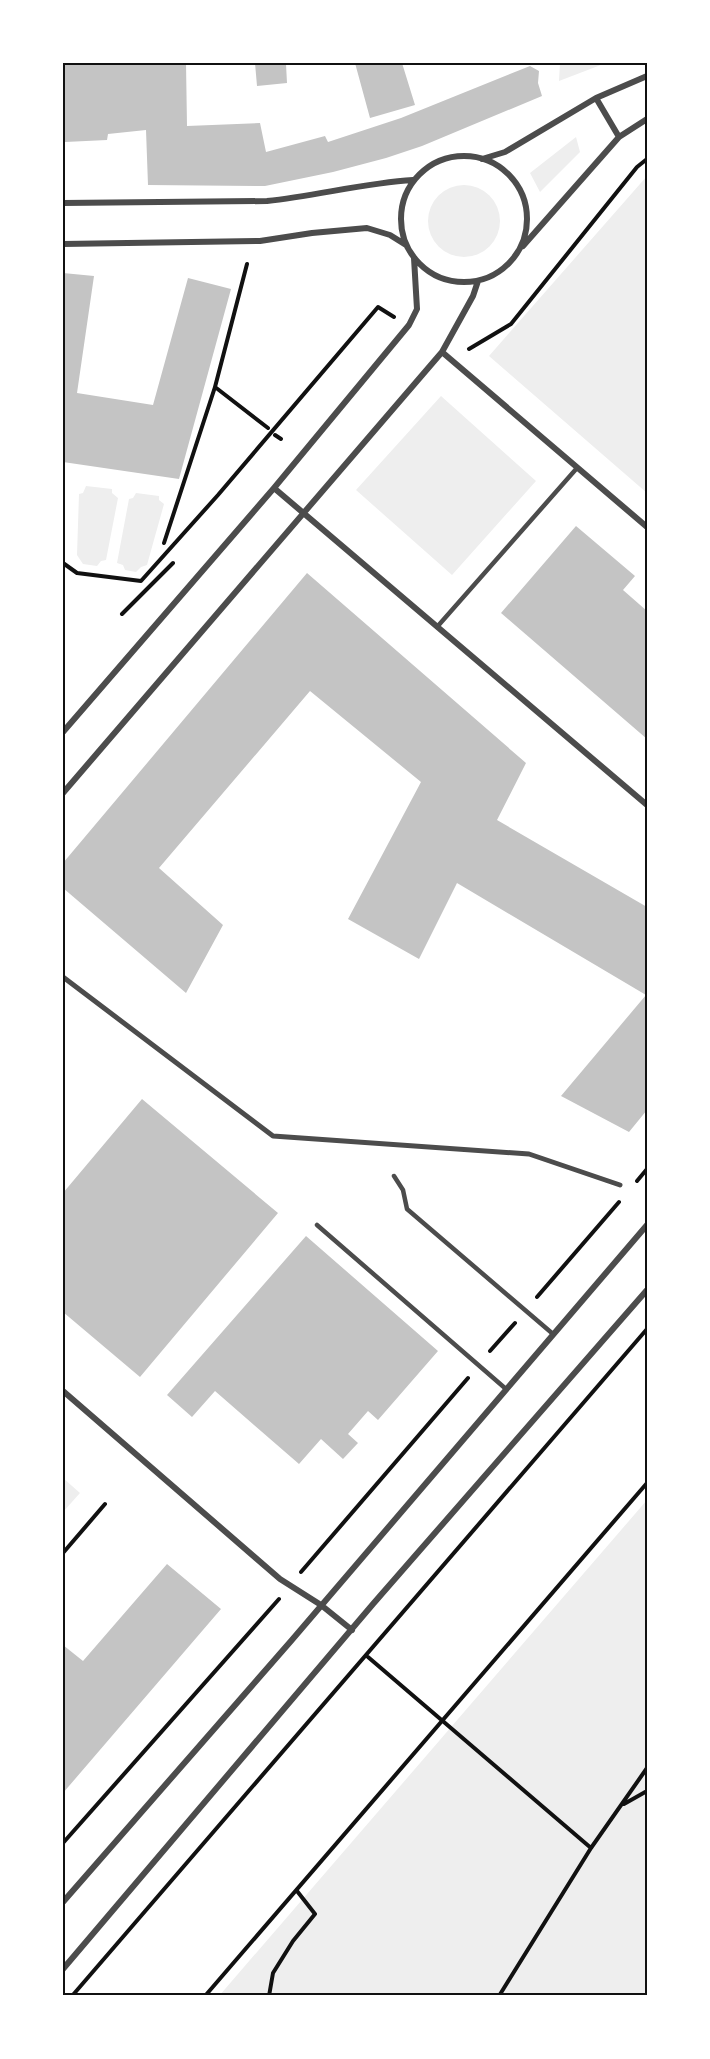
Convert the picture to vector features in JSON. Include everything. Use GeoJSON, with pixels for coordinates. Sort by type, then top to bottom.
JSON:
{"type":"FeatureCollection","features":[{"type":"Feature","properties":{"kind":"street"},"geometry":{"type":"LineString","coordinates":[[482,159],[505,152],[596,98],[647,76]]}},
{"type":"Feature","properties":{"kind":"street"},"geometry":{"type":"LineString","coordinates":[[596,98],[619,137]]}},
{"type":"Feature","properties":{"kind":"street"},"geometry":{"type":"LineString","coordinates":[[515,256],[524,239],[527,227],[525,203],[514,182],[504,171],[482,159],[468,156],[444,159],[430,166],[413,180],[404,198],[400,214],[402,233],[414,258],[428,271],[446,280],[478,281],[498,272],[515,256],[619,137],[647,119]]}},
{"type":"Feature","properties":{"kind":"street"},"geometry":{"type":"LineString","coordinates":[[63,203],[267,201],[370,184],[413,180]]}},
{"type":"Feature","properties":{"kind":"street"},"geometry":{"type":"LineString","coordinates":[[63,244],[274,240],[322,231],[367,228],[390,235],[406,244]]}},
{"type":"Feature","properties":{"kind":"street"},"geometry":{"type":"LineString","coordinates":[[63,732],[274,489],[409,325],[417,309],[414,258]]}},
{"type":"Feature","properties":{"kind":"street"},"geometry":{"type":"LineString","coordinates":[[63,793],[442,352],[473,296],[478,281]]}},
{"type":"Feature","properties":{"kind":"street"},"geometry":{"type":"LineString","coordinates":[[442,352],[647,527]]}},
{"type":"Feature","properties":{"kind":"street"},"geometry":{"type":"LineString","coordinates":[[274,489],[647,805]]}},
{"type":"Feature","properties":{"kind":"street"},"geometry":{"type":"LineString","coordinates":[[63,977],[273,1136],[529,1154],[620,1185]]}},
{"type":"Feature","properties":{"kind":"street"},"geometry":{"type":"LineString","coordinates":[[63,1902],[647,1225]]}},
{"type":"Feature","properties":{"kind":"street"},"geometry":{"type":"LineString","coordinates":[[63,1969],[352,1630],[647,1290]]}},
{"type":"Feature","properties":{"kind":"street"},"geometry":{"type":"LineString","coordinates":[[63,1390],[280,1579],[321,1605],[352,1630]]}},
{"type":"Feature","properties":{"kind":"lane"},"geometry":{"type":"LineString","coordinates":[[437,627],[578,468]]}},
{"type":"Feature","properties":{"kind":"lane"},"geometry":{"type":"LineString","coordinates":[[394,1176],[403,1190],[407,1209],[553,1334]]}},
{"type":"Feature","properties":{"kind":"lane"},"geometry":{"type":"LineString","coordinates":[[316,1225],[506,1389]]}},
{"type":"Feature","properties":{"kind":"path"},"geometry":{"type":"LineString","coordinates":[[463,350],[470,349],[511,324],[637,167],[647,159]]}},
{"type":"Feature","properties":{"kind":"path"},"geometry":{"type":"LineString","coordinates":[[164,543],[215,387],[247,264]]}},
{"type":"Feature","properties":{"kind":"path"},"geometry":{"type":"LineString","coordinates":[[63,563],[77,573],[141,581],[218,495],[378,307],[384,309]]}},
{"type":"Feature","properties":{"kind":"path"},"geometry":{"type":"LineString","coordinates":[[215,387],[267,428]]}},
{"type":"Feature","properties":{"kind":"path"},"geometry":{"type":"LineString","coordinates":[[275,435],[281,439]]}},
{"type":"Feature","properties":{"kind":"path"},"geometry":{"type":"LineString","coordinates":[[122,614],[173,563]]}},
{"type":"Feature","properties":{"kind":"path"},"geometry":{"type":"LineString","coordinates":[[72,1996],[647,1329]]}},
{"type":"Feature","properties":{"kind":"path"},"geometry":{"type":"LineString","coordinates":[[205,1996],[647,1483]]}},
{"type":"Feature","properties":{"kind":"path"},"geometry":{"type":"LineString","coordinates":[[63,1552],[105,1504]]}},
{"type":"Feature","properties":{"kind":"path"},"geometry":{"type":"LineString","coordinates":[[63,1844],[262,1617]]}},
{"type":"Feature","properties":{"kind":"path"},"geometry":{"type":"LineString","coordinates":[[368,1657],[591,1848]]}},
{"type":"Feature","properties":{"kind":"path"},"geometry":{"type":"LineString","coordinates":[[499,1996],[591,1848],[624,1804],[647,1768]]}},
{"type":"Feature","properties":{"kind":"path"},"geometry":{"type":"LineString","coordinates":[[624,1804],[647,1791]]}},
{"type":"Feature","properties":{"kind":"path"},"geometry":{"type":"LineString","coordinates":[[269,1996],[273,1972],[293,1941],[315,1914],[297,1890]]}},
{"type":"Feature","properties":{"kind":"shaded area"},"geometry":{"type":"Polygon","coordinates":[[[560,63],[606,63],[559,81],[560,63]]]}},
{"type":"Feature","properties":{"kind":"shaded area"},"geometry":{"type":"Polygon","coordinates":[[[576,137],[580,152],[540,192],[530,173],[576,137]]]}},
{"type":"Feature","properties":{"kind":"shaded area"},"geometry":{"type":"Polygon","coordinates":[[[647,176],[647,493],[489,356],[647,176]]]}},
{"type":"Feature","properties":{"kind":"shaded area"},"geometry":{"type":"Polygon","coordinates":[[[471,185],[490,195],[498,207],[500,221],[498,235],[490,247],[478,255],[457,257],[438,247],[430,235],[428,214],[438,195],[450,187],[471,185]]]}},
{"type":"Feature","properties":{"kind":"shaded area"},"geometry":{"type":"Polygon","coordinates":[[[441,396],[536,481],[452,575],[356,490],[441,396]]]}},
{"type":"Feature","properties":{"kind":"shaded area"},"geometry":{"type":"Polygon","coordinates":[[[86,486],[112,489],[112,493],[118,498],[106,560],[101,561],[97,566],[83,564],[77,555],[79,494],[83,493],[86,486]]]}},
{"type":"Feature","properties":{"kind":"shaded area"},"geometry":{"type":"Polygon","coordinates":[[[136,493],[159,496],[159,500],[164,504],[147,565],[136,572],[125,570],[123,565],[117,563],[129,499],[133,498],[136,493]]]}},
{"type":"Feature","properties":{"kind":"shaded area"},"geometry":{"type":"Polygon","coordinates":[[[63,1478],[80,1493],[63,1512],[63,1478]]]}},
{"type":"Feature","properties":{"kind":"shaded area"},"geometry":{"type":"Polygon","coordinates":[[[647,1500],[647,1996],[219,1996],[647,1500]]]}},
{"type":"Feature","properties":{"kind":"building"},"geometry":{"type":"Polygon","coordinates":[[[63,63],[186,63],[187,126],[260,123],[266,152],[325,136],[328,142],[401,118],[530,66],[539,71],[538,83],[542,96],[422,146],[333,172],[265,186],[148,185],[146,130],[108,134],[107,140],[65,142],[63,63]]]}},
{"type":"Feature","properties":{"kind":"building"},"geometry":{"type":"Polygon","coordinates":[[[255,63],[286,64],[287,83],[257,86],[255,63]]]}},
{"type":"Feature","properties":{"kind":"building"},"geometry":{"type":"Polygon","coordinates":[[[304,63],[339,63],[339,65],[305,65],[304,63]]]}},
{"type":"Feature","properties":{"kind":"building"},"geometry":{"type":"Polygon","coordinates":[[[355,63],[402,63],[415,105],[370,118],[355,63]]]}},
{"type":"Feature","properties":{"kind":"building"},"geometry":{"type":"Polygon","coordinates":[[[63,273],[94,276],[77,393],[153,405],[188,278],[231,289],[179,479],[63,462],[63,273]]]}},
{"type":"Feature","properties":{"kind":"building"},"geometry":{"type":"Polygon","coordinates":[[[576,526],[635,576],[623,590],[647,611],[647,739],[501,613],[576,526]]]}},
{"type":"Feature","properties":{"kind":"building"},"geometry":{"type":"Polygon","coordinates":[[[307,573],[526,763],[497,820],[647,907],[647,1110],[629,1132],[561,1096],[646,995],[457,883],[419,959],[348,919],[421,782],[310,691],[159,868],[223,925],[186,993],[63,888],[63,863],[307,573]]]}},
{"type":"Feature","properties":{"kind":"building"},"geometry":{"type":"Polygon","coordinates":[[[142,1099],[278,1213],[140,1377],[63,1312],[63,1193],[142,1099]]]}},
{"type":"Feature","properties":{"kind":"building"},"geometry":{"type":"Polygon","coordinates":[[[306,1236],[438,1351],[378,1420],[368,1411],[348,1434],[358,1443],[343,1459],[321,1439],[299,1464],[215,1391],[192,1417],[167,1395],[306,1236]]]}},
{"type":"Feature","properties":{"kind":"building"},"geometry":{"type":"Polygon","coordinates":[[[167,1564],[221,1609],[63,1793],[63,1645],[83,1661],[167,1564]]]}}]}
